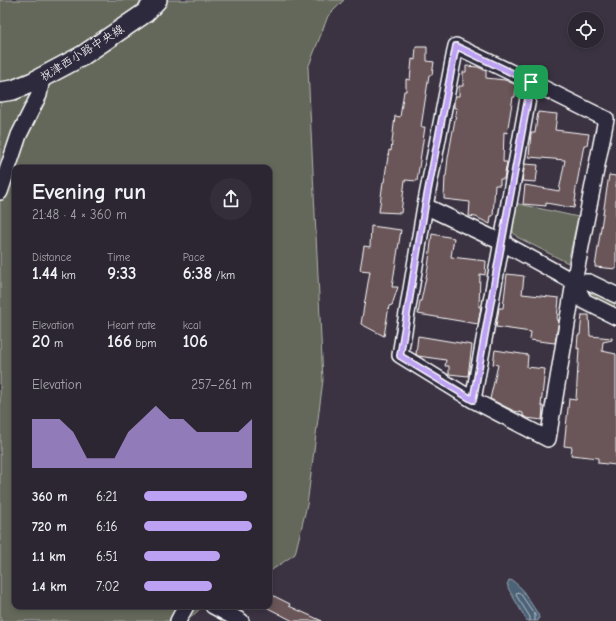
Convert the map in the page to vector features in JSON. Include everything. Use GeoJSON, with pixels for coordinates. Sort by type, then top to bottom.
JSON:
{"type":"FeatureCollection","features":[{"type":"Feature","properties":{"kind":"main road","name":"祝津西小路中央線"},"geometry":{"type":"LineString","coordinates":[[0,92],[13,90],[34,82],[82,56],[145,13],[157,0]]}},
{"type":"Feature","properties":{"kind":"street"},"geometry":{"type":"LineString","coordinates":[[456,46],[606,119],[574,282],[548,439],[473,400],[400,356],[425,206],[456,46]]}},
{"type":"Feature","properties":{"kind":"street"},"geometry":{"type":"LineString","coordinates":[[0,192],[19,135],[40,95],[42,78]]}},
{"type":"Feature","properties":{"kind":"street"},"geometry":{"type":"LineString","coordinates":[[473,400],[531,82]]}},
{"type":"Feature","properties":{"kind":"street"},"geometry":{"type":"LineString","coordinates":[[425,206],[501,242],[574,282],[589,282],[616,295]]}},
{"type":"Feature","properties":{"kind":"street"},"geometry":{"type":"LineString","coordinates":[[574,282],[584,301],[616,317]]}},
{"type":"Feature","properties":{"kind":"street"},"geometry":{"type":"LineString","coordinates":[[178,621],[184,609]]}},
{"type":"Feature","properties":{"kind":"street"},"geometry":{"type":"LineString","coordinates":[[219,609],[241,621]]}},
{"type":"Feature","properties":{"kind":"green space"},"geometry":{"type":"Polygon","coordinates":[[[0,0],[344,0],[328,16],[308,68],[323,380],[307,505],[295,554],[272,570],[272,165],[12,165],[12,609],[200,609],[187,621],[0,621],[0,0]]]}},
{"type":"Feature","properties":{"kind":"green space"},"geometry":{"type":"Polygon","coordinates":[[[515,203],[578,217],[568,263],[517,237],[513,232],[512,226],[515,203]]]}},
{"type":"Feature","properties":{"kind":"green space"},"geometry":{"type":"Polygon","coordinates":[[[593,292],[613,302],[615,304],[614,307],[610,307],[590,296],[593,292]]]}},
{"type":"Feature","properties":{"kind":"water"},"geometry":{"type":"Polygon","coordinates":[[[509,580],[513,581],[521,588],[538,614],[538,621],[527,621],[508,588],[507,585],[509,580]]]}},
{"type":"Feature","properties":{"kind":"building"},"geometry":{"type":"Polygon","coordinates":[[[416,47],[427,47],[427,61],[434,62],[432,75],[429,75],[421,127],[425,127],[417,181],[405,180],[401,213],[379,212],[389,150],[391,151],[395,116],[400,117],[404,91],[406,91],[406,79],[410,80],[412,59],[415,60],[416,47]]]}},
{"type":"Feature","properties":{"kind":"building"},"geometry":{"type":"Polygon","coordinates":[[[466,66],[478,67],[486,71],[486,78],[505,80],[516,85],[515,97],[513,97],[507,133],[504,132],[503,162],[507,162],[504,179],[500,179],[500,185],[495,185],[493,216],[491,216],[490,224],[476,217],[469,216],[470,202],[444,199],[445,176],[457,108],[454,108],[454,101],[456,96],[459,96],[459,86],[463,86],[463,72],[466,72],[466,66]]]}},
{"type":"Feature","properties":{"kind":"building"},"geometry":{"type":"Polygon","coordinates":[[[538,112],[557,114],[555,130],[589,134],[587,145],[584,145],[575,194],[574,208],[546,203],[546,206],[523,204],[525,185],[559,191],[565,160],[529,157],[531,133],[535,133],[538,112]]]}},
{"type":"Feature","properties":{"kind":"building"},"geometry":{"type":"Polygon","coordinates":[[[525,164],[538,165],[536,182],[522,181],[525,164]]]}},
{"type":"Feature","properties":{"kind":"building"},"geometry":{"type":"Polygon","coordinates":[[[609,175],[616,176],[616,269],[595,267],[609,175]]]}},
{"type":"Feature","properties":{"kind":"building"},"geometry":{"type":"Polygon","coordinates":[[[371,226],[401,230],[392,287],[398,287],[392,305],[389,306],[384,336],[361,324],[370,271],[360,270],[364,246],[370,247],[371,226]]]}},
{"type":"Feature","properties":{"kind":"building"},"geometry":{"type":"Polygon","coordinates":[[[432,234],[454,238],[451,257],[486,261],[485,275],[480,274],[479,307],[481,307],[478,324],[418,314],[428,268],[432,234]]]}},
{"type":"Feature","properties":{"kind":"building"},"geometry":{"type":"Polygon","coordinates":[[[507,274],[524,276],[522,294],[559,298],[557,320],[559,320],[555,343],[530,340],[531,332],[496,327],[499,308],[503,308],[507,274]]]}},
{"type":"Feature","properties":{"kind":"building"},"geometry":{"type":"Polygon","coordinates":[[[582,315],[589,315],[590,336],[612,338],[612,340],[603,342],[602,351],[616,354],[616,465],[598,463],[598,458],[571,455],[572,447],[564,446],[569,399],[576,400],[579,348],[577,349],[582,315]]]}},
{"type":"Feature","properties":{"kind":"building"},"geometry":{"type":"Polygon","coordinates":[[[418,336],[472,345],[468,376],[449,374],[449,366],[445,366],[446,360],[418,356],[416,354],[418,336]]]}},
{"type":"Feature","properties":{"kind":"building"},"geometry":{"type":"Polygon","coordinates":[[[495,350],[528,355],[527,367],[545,369],[541,406],[543,406],[542,420],[527,418],[523,416],[523,413],[514,411],[490,399],[498,365],[493,364],[495,350]]]}},
{"type":"Feature","properties":{"kind":"building"},"geometry":{"type":"Polygon","coordinates":[[[272,595],[290,604],[289,606],[322,621],[293,621],[270,609],[272,609],[272,595]]]}},
{"type":"Feature","properties":{"kind":"route"},"geometry":{"type":"LineString","coordinates":[[456,46],[531,82],[473,400],[400,356],[425,206],[456,46]]}}]}
